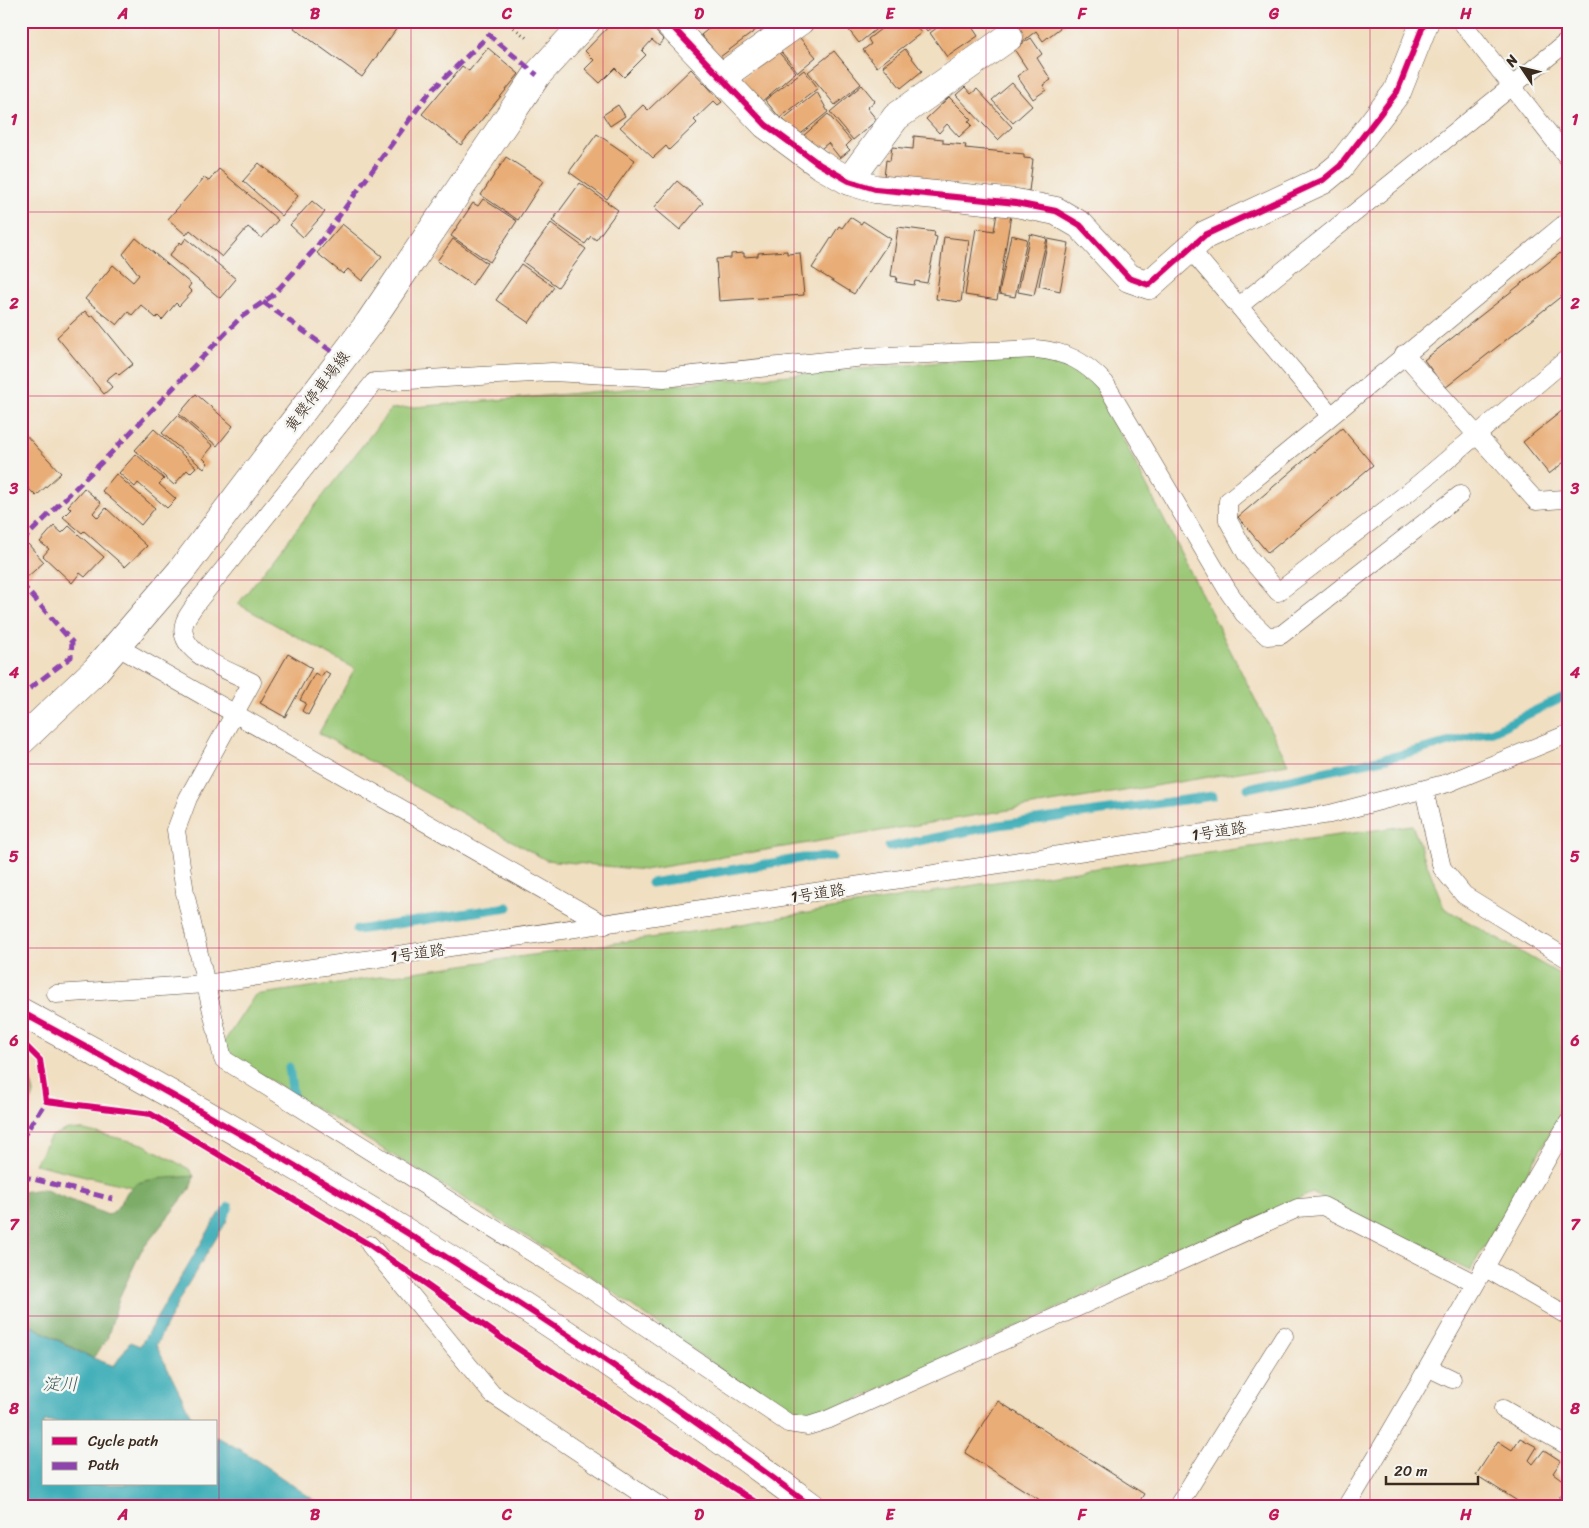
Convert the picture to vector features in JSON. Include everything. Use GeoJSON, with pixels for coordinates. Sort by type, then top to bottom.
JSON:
{"type":"FeatureCollection","features":[{"type":"Feature","properties":{"kind":"street","name":"黄檗停車場線"},"geometry":{"type":"LineString","coordinates":[[21,741],[118,647],[181,571],[369,323],[538,75],[587,21]]}},
{"type":"Feature","properties":{"kind":"street"},"geometry":{"type":"LineString","coordinates":[[667,21],[766,125],[819,164],[849,181],[875,189],[1016,202],[1056,211],[1080,225],[1130,278],[1149,285],[1205,236],[1323,180],[1340,166],[1397,92],[1425,21]]}},
{"type":"Feature","properties":{"kind":"street"},"geometry":{"type":"LineString","coordinates":[[720,78],[800,21]]}},
{"type":"Feature","properties":{"kind":"street"},"geometry":{"type":"LineString","coordinates":[[849,181],[896,116],[1009,37]]}},
{"type":"Feature","properties":{"kind":"street"},"geometry":{"type":"LineString","coordinates":[[21,1012],[150,1081],[407,1233],[580,1344],[752,1462],[812,1507]]}},
{"type":"Feature","properties":{"kind":"lane"},"geometry":{"type":"LineString","coordinates":[[1464,22],[1512,86],[1567,154]]}},
{"type":"Feature","properties":{"kind":"lane"},"geometry":{"type":"LineString","coordinates":[[1239,306],[1568,41]]}},
{"type":"Feature","properties":{"kind":"lane"},"geometry":{"type":"LineString","coordinates":[[1568,221],[1404,354],[1228,501],[1228,520],[1247,556],[1278,592],[1409,492],[1568,358]]}},
{"type":"Feature","properties":{"kind":"lane"},"geometry":{"type":"LineString","coordinates":[[1190,249],[1331,415]]}},
{"type":"Feature","properties":{"kind":"lane"},"geometry":{"type":"LineString","coordinates":[[1460,495],[1281,635],[1267,636],[1244,614],[1228,591],[1106,383],[1091,368],[1058,351],[1036,349],[866,357],[664,378],[552,372],[374,382],[198,601],[184,623],[185,641],[193,653],[252,682],[188,798],[176,830],[185,893],[223,1059],[584,1285],[777,1417],[798,1426],[808,1426],[827,1420],[1298,1208],[1309,1205],[1324,1206],[1474,1283]]}},
{"type":"Feature","properties":{"kind":"lane"},"geometry":{"type":"LineString","coordinates":[[1404,354],[1536,501],[1564,499],[1568,496]]}},
{"type":"Feature","properties":{"kind":"lane"},"geometry":{"type":"LineString","coordinates":[[118,647],[604,925]]}},
{"type":"Feature","properties":{"kind":"lane","name":"1号道路"},"geometry":{"type":"LineString","coordinates":[[56,994],[206,984],[1330,814],[1448,783],[1568,734]]}},
{"type":"Feature","properties":{"kind":"lane"},"geometry":{"type":"LineString","coordinates":[[1424,790],[1442,868],[1464,895],[1568,959]]}},
{"type":"Feature","properties":{"kind":"lane"},"geometry":{"type":"LineString","coordinates":[[1346,1507],[1429,1368],[1474,1283],[1568,1123]]}},
{"type":"Feature","properties":{"kind":"lane"},"geometry":{"type":"LineString","coordinates":[[370,1245],[492,1394],[661,1507]]}},
{"type":"Feature","properties":{"kind":"lane"},"geometry":{"type":"LineString","coordinates":[[1484,1267],[1568,1316]]}},
{"type":"Feature","properties":{"kind":"lane"},"geometry":{"type":"LineString","coordinates":[[1178,1507],[1284,1336]]}},
{"type":"Feature","properties":{"kind":"lane"},"geometry":{"type":"LineString","coordinates":[[1429,1368],[1452,1379]]}},
{"type":"Feature","properties":{"kind":"lane"},"geometry":{"type":"LineString","coordinates":[[1502,1409],[1568,1446]]}},
{"type":"Feature","properties":{"kind":"green space"},"geometry":{"type":"Polygon","coordinates":[[[1025,355],[1066,363],[1082,372],[1097,388],[1288,764],[644,870],[546,860],[319,733],[355,669],[238,604],[391,409],[1025,355]]]}},
{"type":"Feature","properties":{"kind":"green space"},"geometry":{"type":"Polygon","coordinates":[[[1412,825],[1444,908],[1568,979],[1568,1103],[1470,1271],[1312,1193],[812,1420],[785,1416],[591,1276],[227,1054],[224,1042],[255,995],[712,929],[981,884],[1412,825]]]}},
{"type":"Feature","properties":{"kind":"green space"},"geometry":{"type":"Polygon","coordinates":[[[21,1061],[27,1065],[34,1094],[21,1128],[21,1061]]]}},
{"type":"Feature","properties":{"kind":"green space"},"geometry":{"type":"Polygon","coordinates":[[[68,1129],[84,1130],[143,1144],[189,1169],[194,1176],[141,1182],[132,1187],[35,1164],[51,1136],[68,1129]]]}},
{"type":"Feature","properties":{"kind":"green space"},"geometry":{"type":"Polygon","coordinates":[[[194,1176],[190,1189],[141,1251],[119,1298],[107,1339],[93,1358],[21,1320],[21,1192],[43,1189],[108,1215],[116,1209],[129,1190],[138,1183],[153,1179],[194,1176]]]}},
{"type":"Feature","properties":{"kind":"water","name":"淀川"},"geometry":{"type":"Polygon","coordinates":[[[219,1213],[228,1219],[185,1289],[156,1345],[193,1420],[42,1420],[42,1486],[218,1486],[218,1437],[249,1455],[324,1507],[21,1507],[21,1320],[85,1355],[114,1366],[130,1342],[140,1346],[219,1213]]]}},
{"type":"Feature","properties":{"kind":"building"},"geometry":{"type":"Polygon","coordinates":[[[298,21],[402,21],[362,77],[294,28],[298,21]]]}},
{"type":"Feature","properties":{"kind":"building"},"geometry":{"type":"Polygon","coordinates":[[[614,21],[646,21],[664,40],[659,46],[652,40],[642,51],[646,55],[624,77],[615,68],[600,83],[585,69],[594,60],[585,51],[614,21]]]}},
{"type":"Feature","properties":{"kind":"building"},"geometry":{"type":"Polygon","coordinates":[[[718,21],[768,21],[720,57],[701,35],[718,21]]]}},
{"type":"Feature","properties":{"kind":"building"},"geometry":{"type":"Polygon","coordinates":[[[846,21],[886,21],[859,43],[844,24],[846,21]]]}},
{"type":"Feature","properties":{"kind":"building"},"geometry":{"type":"Polygon","coordinates":[[[891,21],[912,21],[921,33],[877,67],[863,50],[871,44],[868,39],[891,21]]]}},
{"type":"Feature","properties":{"kind":"building"},"geometry":{"type":"Polygon","coordinates":[[[920,21],[939,21],[927,31],[920,21]]]}},
{"type":"Feature","properties":{"kind":"building"},"geometry":{"type":"Polygon","coordinates":[[[946,21],[968,21],[978,36],[947,57],[930,33],[946,21]]]}},
{"type":"Feature","properties":{"kind":"building"},"geometry":{"type":"Polygon","coordinates":[[[1013,21],[1069,21],[1043,41],[1036,31],[1022,42],[1009,24],[1013,21]]]}},
{"type":"Feature","properties":{"kind":"building"},"geometry":{"type":"Polygon","coordinates":[[[794,31],[816,57],[798,72],[776,46],[794,31]]]}},
{"type":"Feature","properties":{"kind":"building"},"geometry":{"type":"Polygon","coordinates":[[[1031,38],[1042,54],[1037,58],[1051,80],[1043,85],[1046,90],[1033,99],[1017,76],[1027,69],[1014,49],[1031,38]]]}},
{"type":"Feature","properties":{"kind":"building"},"geometry":{"type":"Polygon","coordinates":[[[774,47],[796,72],[761,102],[739,82],[774,47]]]}},
{"type":"Feature","properties":{"kind":"building"},"geometry":{"type":"Polygon","coordinates":[[[488,48],[519,74],[461,145],[422,114],[462,66],[469,71],[488,48]]]}},
{"type":"Feature","properties":{"kind":"building"},"geometry":{"type":"Polygon","coordinates":[[[905,49],[922,71],[901,88],[883,66],[905,49]]]}},
{"type":"Feature","properties":{"kind":"building"},"geometry":{"type":"Polygon","coordinates":[[[834,51],[861,84],[835,105],[808,72],[834,51]]]}},
{"type":"Feature","properties":{"kind":"building"},"geometry":{"type":"Polygon","coordinates":[[[691,69],[722,102],[718,105],[714,101],[694,120],[697,123],[669,150],[666,146],[653,158],[620,127],[643,105],[648,110],[691,69]]]}},
{"type":"Feature","properties":{"kind":"building"},"geometry":{"type":"Polygon","coordinates":[[[804,70],[818,88],[780,118],[765,100],[804,70]]]}},
{"type":"Feature","properties":{"kind":"building"},"geometry":{"type":"Polygon","coordinates":[[[1012,83],[1032,106],[1013,123],[992,100],[1012,83]]]}},
{"type":"Feature","properties":{"kind":"building"},"geometry":{"type":"Polygon","coordinates":[[[862,85],[875,101],[867,108],[877,120],[853,140],[830,112],[862,85]]]}},
{"type":"Feature","properties":{"kind":"building"},"geometry":{"type":"Polygon","coordinates":[[[965,87],[971,94],[977,89],[1012,127],[998,140],[956,95],[965,87]]]}},
{"type":"Feature","properties":{"kind":"building"},"geometry":{"type":"Polygon","coordinates":[[[817,92],[828,112],[797,137],[783,119],[817,92]]]}},
{"type":"Feature","properties":{"kind":"building"},"geometry":{"type":"Polygon","coordinates":[[[949,97],[971,119],[968,121],[972,125],[959,137],[947,124],[939,133],[926,119],[949,97]]]}},
{"type":"Feature","properties":{"kind":"building"},"geometry":{"type":"Polygon","coordinates":[[[618,105],[625,116],[610,126],[603,115],[618,105]]]}},
{"type":"Feature","properties":{"kind":"building"},"geometry":{"type":"Polygon","coordinates":[[[828,114],[851,141],[846,146],[850,150],[840,158],[828,143],[816,153],[802,137],[828,114]]]}},
{"type":"Feature","properties":{"kind":"building"},"geometry":{"type":"Polygon","coordinates":[[[597,134],[635,160],[607,199],[569,172],[597,134]]]}},
{"type":"Feature","properties":{"kind":"building"},"geometry":{"type":"Polygon","coordinates":[[[914,136],[943,139],[943,143],[966,145],[965,148],[1024,154],[1024,158],[1033,159],[1029,191],[884,177],[886,160],[890,161],[892,147],[913,149],[914,136]]]}},
{"type":"Feature","properties":{"kind":"building"},"geometry":{"type":"Polygon","coordinates":[[[506,157],[543,181],[518,220],[481,195],[506,157]]]}},
{"type":"Feature","properties":{"kind":"building"},"geometry":{"type":"Polygon","coordinates":[[[259,163],[298,196],[282,216],[243,181],[259,163]]]}},
{"type":"Feature","properties":{"kind":"building"},"geometry":{"type":"Polygon","coordinates":[[[219,169],[278,220],[262,238],[248,227],[222,257],[190,230],[186,235],[168,219],[204,178],[209,181],[219,169]]]}},
{"type":"Feature","properties":{"kind":"building"},"geometry":{"type":"Polygon","coordinates":[[[677,181],[703,203],[680,230],[654,208],[677,181]]]}},
{"type":"Feature","properties":{"kind":"building"},"geometry":{"type":"Polygon","coordinates":[[[580,183],[618,210],[596,240],[591,236],[585,244],[552,221],[580,183]]]}},
{"type":"Feature","properties":{"kind":"building"},"geometry":{"type":"Polygon","coordinates":[[[483,199],[517,221],[490,262],[451,236],[473,203],[478,206],[483,199]]]}},
{"type":"Feature","properties":{"kind":"building"},"geometry":{"type":"Polygon","coordinates":[[[312,201],[325,212],[303,237],[290,225],[312,201]]]}},
{"type":"Feature","properties":{"kind":"building"},"geometry":{"type":"Polygon","coordinates":[[[997,213],[1011,215],[997,300],[965,295],[976,228],[994,231],[997,213]]]}},
{"type":"Feature","properties":{"kind":"building"},"geometry":{"type":"Polygon","coordinates":[[[850,217],[861,224],[863,221],[891,239],[854,294],[812,268],[839,226],[842,228],[850,217]]]}},
{"type":"Feature","properties":{"kind":"building"},"geometry":{"type":"Polygon","coordinates":[[[551,223],[586,249],[558,287],[523,262],[551,223]]]}},
{"type":"Feature","properties":{"kind":"building"},"geometry":{"type":"Polygon","coordinates":[[[342,224],[382,256],[362,281],[348,269],[343,274],[317,253],[342,224]]]}},
{"type":"Feature","properties":{"kind":"building"},"geometry":{"type":"Polygon","coordinates":[[[898,227],[935,232],[934,236],[937,237],[927,283],[915,281],[914,285],[896,282],[897,277],[891,276],[898,227]]]}},
{"type":"Feature","properties":{"kind":"building"},"geometry":{"type":"Polygon","coordinates":[[[1030,234],[1047,238],[1034,295],[1018,292],[1030,234]]]}},
{"type":"Feature","properties":{"kind":"building"},"geometry":{"type":"Polygon","coordinates":[[[1011,235],[1027,239],[1015,297],[999,294],[1011,235]]]}},
{"type":"Feature","properties":{"kind":"building"},"geometry":{"type":"Polygon","coordinates":[[[944,237],[969,240],[961,302],[936,299],[944,237]]]}},
{"type":"Feature","properties":{"kind":"building"},"geometry":{"type":"Polygon","coordinates":[[[136,238],[191,284],[188,288],[192,292],[179,306],[176,303],[162,320],[158,316],[156,318],[141,305],[132,315],[128,312],[117,325],[85,299],[113,265],[133,282],[139,275],[123,254],[136,238]]]}},
{"type":"Feature","properties":{"kind":"building"},"geometry":{"type":"Polygon","coordinates":[[[186,238],[236,279],[220,298],[169,256],[180,242],[182,244],[186,238]]]}},
{"type":"Feature","properties":{"kind":"building"},"geometry":{"type":"Polygon","coordinates":[[[453,239],[487,263],[472,285],[437,261],[453,239]]]}},
{"type":"Feature","properties":{"kind":"building"},"geometry":{"type":"Polygon","coordinates":[[[1048,239],[1069,243],[1060,291],[1039,286],[1048,239]]]}},
{"type":"Feature","properties":{"kind":"building"},"geometry":{"type":"Polygon","coordinates":[[[1568,247],[1568,291],[1445,388],[1424,360],[1568,247]]]}},
{"type":"Feature","properties":{"kind":"building"},"geometry":{"type":"Polygon","coordinates":[[[787,251],[787,254],[800,253],[804,295],[719,301],[716,259],[731,258],[731,254],[744,253],[744,257],[758,256],[758,253],[787,251]]]}},
{"type":"Feature","properties":{"kind":"building"},"geometry":{"type":"Polygon","coordinates":[[[521,264],[554,287],[529,323],[496,300],[521,264]]]}},
{"type":"Feature","properties":{"kind":"building"},"geometry":{"type":"Polygon","coordinates":[[[85,311],[90,317],[93,315],[133,364],[119,375],[116,372],[106,380],[112,387],[104,394],[57,337],[85,311]]]}},
{"type":"Feature","properties":{"kind":"building"},"geometry":{"type":"Polygon","coordinates":[[[196,394],[233,426],[217,446],[179,414],[196,394]]]}},
{"type":"Feature","properties":{"kind":"building"},"geometry":{"type":"Polygon","coordinates":[[[1568,406],[1568,459],[1549,474],[1523,442],[1568,406]]]}},
{"type":"Feature","properties":{"kind":"building"},"geometry":{"type":"Polygon","coordinates":[[[178,415],[213,446],[203,458],[208,463],[204,469],[162,433],[178,415]]]}},
{"type":"Feature","properties":{"kind":"building"},"geometry":{"type":"Polygon","coordinates":[[[1342,428],[1373,465],[1268,553],[1238,517],[1342,428]]]}},
{"type":"Feature","properties":{"kind":"building"},"geometry":{"type":"Polygon","coordinates":[[[154,429],[196,467],[190,473],[187,470],[174,485],[135,450],[154,429]]]}},
{"type":"Feature","properties":{"kind":"building"},"geometry":{"type":"Polygon","coordinates":[[[21,430],[61,473],[36,496],[21,481],[21,430]]]}},
{"type":"Feature","properties":{"kind":"building"},"geometry":{"type":"Polygon","coordinates":[[[136,454],[164,479],[159,484],[176,499],[167,508],[138,483],[135,487],[119,473],[136,454]]]}},
{"type":"Feature","properties":{"kind":"building"},"geometry":{"type":"Polygon","coordinates":[[[116,474],[155,508],[141,525],[102,491],[116,474]]]}},
{"type":"Feature","properties":{"kind":"building"},"geometry":{"type":"Polygon","coordinates":[[[84,488],[101,503],[93,513],[98,518],[106,508],[147,546],[125,567],[84,531],[82,533],[63,517],[71,509],[68,506],[84,488]]]}},
{"type":"Feature","properties":{"kind":"building"},"geometry":{"type":"Polygon","coordinates":[[[54,526],[62,533],[69,526],[104,557],[85,577],[80,573],[72,583],[43,556],[49,549],[40,542],[54,526]]]}},
{"type":"Feature","properties":{"kind":"building"},"geometry":{"type":"Polygon","coordinates":[[[28,544],[44,562],[26,578],[21,573],[21,551],[28,544]]]}},
{"type":"Feature","properties":{"kind":"building"},"geometry":{"type":"Polygon","coordinates":[[[288,654],[312,668],[285,717],[260,703],[288,654]]]}},
{"type":"Feature","properties":{"kind":"building"},"geometry":{"type":"Polygon","coordinates":[[[325,671],[330,674],[308,715],[302,711],[306,703],[300,700],[315,673],[321,677],[325,671]]]}},
{"type":"Feature","properties":{"kind":"building"},"geometry":{"type":"Polygon","coordinates":[[[998,1401],[1144,1494],[1136,1507],[1051,1507],[965,1453],[998,1401]]]}},
{"type":"Feature","properties":{"kind":"building"},"geometry":{"type":"Polygon","coordinates":[[[1520,1438],[1537,1447],[1529,1460],[1533,1464],[1544,1450],[1561,1461],[1553,1473],[1568,1484],[1553,1507],[1527,1507],[1476,1475],[1498,1441],[1512,1450],[1520,1438]]]}},
{"type":"Feature","properties":{"kind":"waterway"},"geometry":{"type":"LineString","coordinates":[[1248,788],[1392,757],[1493,731],[1568,695]]}},
{"type":"Feature","properties":{"kind":"waterway"},"geometry":{"type":"LineString","coordinates":[[889,847],[999,825],[1213,796]]}},
{"type":"Feature","properties":{"kind":"waterway"},"geometry":{"type":"LineString","coordinates":[[651,883],[803,858],[832,857]]}},
{"type":"Feature","properties":{"kind":"waterway"},"geometry":{"type":"LineString","coordinates":[[357,930],[508,907]]}},
{"type":"Feature","properties":{"kind":"waterway"},"geometry":{"type":"LineString","coordinates":[[289,1067],[293,1096]]}},
{"type":"Feature","properties":{"kind":"waterway"},"geometry":{"type":"LineString","coordinates":[[218,1226],[229,1207]]}},
{"type":"Feature","properties":{"kind":"marked path"},"geometry":{"type":"LineString","coordinates":[[21,542],[108,456],[240,318],[272,296],[315,249],[429,93],[489,35],[537,75]]}},
{"type":"Feature","properties":{"kind":"marked path"},"geometry":{"type":"LineString","coordinates":[[263,302],[341,358]]}},
{"type":"Feature","properties":{"kind":"marked path"},"geometry":{"type":"LineString","coordinates":[[21,583],[72,642],[71,657],[21,695]]}},
{"type":"Feature","properties":{"kind":"marked path"},"geometry":{"type":"LineString","coordinates":[[21,1140],[46,1101]]}},
{"type":"Feature","properties":{"kind":"marked path"},"geometry":{"type":"LineString","coordinates":[[21,1176],[113,1199]]}},
{"type":"Feature","properties":{"kind":"cycle path"},"geometry":{"type":"LineString","coordinates":[[667,21],[766,125],[819,164],[849,181],[875,189],[1016,203],[1056,211],[1080,225],[1129,278],[1149,285],[1205,235],[1323,180],[1340,166],[1397,92],[1425,21]]}},
{"type":"Feature","properties":{"kind":"cycle path"},"geometry":{"type":"LineString","coordinates":[[21,1012],[225,1125],[426,1245],[622,1371],[812,1507]]}},
{"type":"Feature","properties":{"kind":"cycle path"},"geometry":{"type":"LineString","coordinates":[[21,1041],[40,1060],[46,1101],[151,1114],[370,1245],[503,1339],[763,1507]]}}]}
